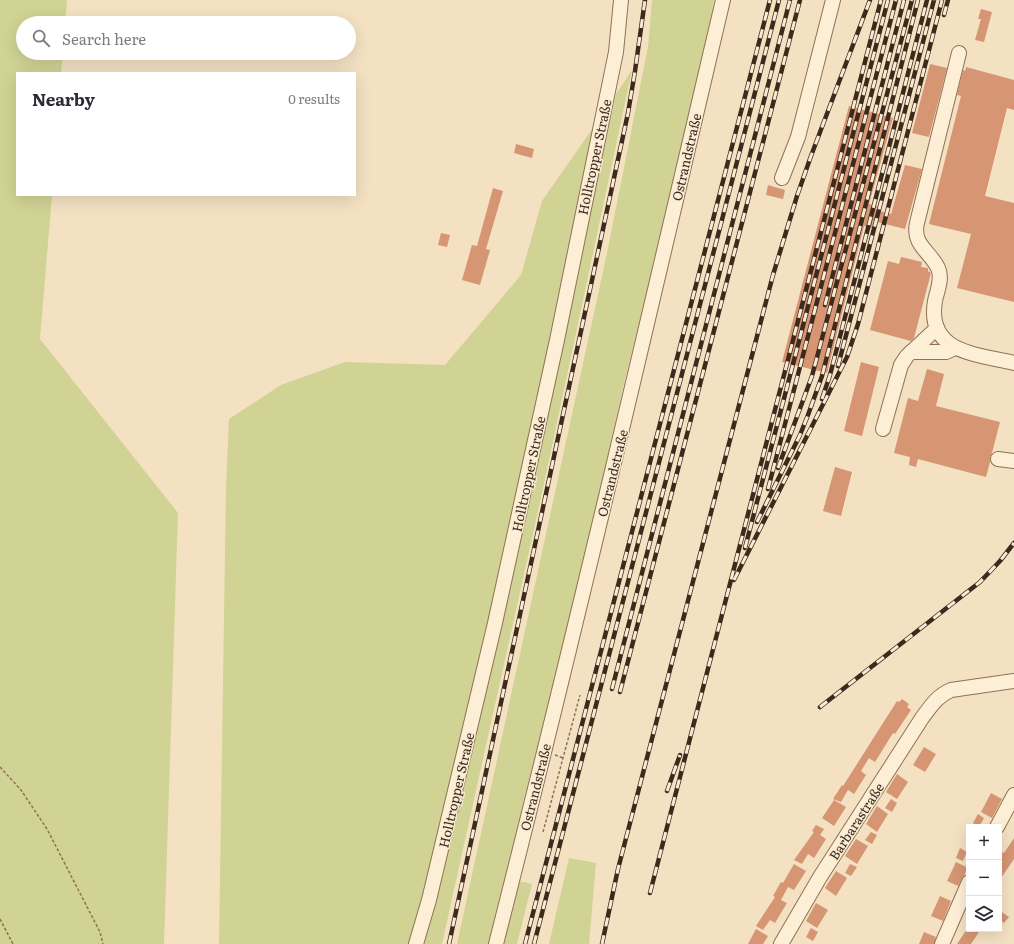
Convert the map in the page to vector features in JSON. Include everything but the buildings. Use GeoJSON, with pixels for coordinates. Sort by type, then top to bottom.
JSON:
{"type":"FeatureCollection","features":[{"type":"Feature","properties":{"kind":"street","name":"Holltropper Straße"},"geometry":{"type":"LineString","coordinates":[[416,944],[431,893],[505,577],[557,340],[616,52],[621,0]]}},
{"type":"Feature","properties":{"kind":"street","name":"Ostrandstraße"},"geometry":{"type":"LineString","coordinates":[[496,944],[533,800],[634,381],[723,0]]}},
{"type":"Feature","properties":{"kind":"street"},"geometry":{"type":"LineString","coordinates":[[782,178],[798,137],[833,0]]}},
{"type":"Feature","properties":{"kind":"street"},"geometry":{"type":"LineString","coordinates":[[959,53],[915,230],[919,243],[938,269],[939,283],[933,314],[934,323],[946,341],[955,348],[1014,363]]}},
{"type":"Feature","properties":{"kind":"street"},"geometry":{"type":"LineString","coordinates":[[883,429],[898,371],[904,360],[911,352],[937,328]]}},
{"type":"Feature","properties":{"kind":"street"},"geometry":{"type":"LineString","coordinates":[[911,352],[946,352],[955,348]]}},
{"type":"Feature","properties":{"kind":"street"},"geometry":{"type":"LineString","coordinates":[[998,459],[1014,461]]}},
{"type":"Feature","properties":{"kind":"street","name":"Barbarastraße"},"geometry":{"type":"LineString","coordinates":[[781,944],[820,877],[922,718],[935,701],[942,694],[951,690],[1014,681]]}},
{"type":"Feature","properties":{"kind":"street"},"geometry":{"type":"LineString","coordinates":[[999,824],[1014,795]]}},
{"type":"Feature","properties":{"kind":"street"},"geometry":{"type":"LineString","coordinates":[[942,944],[966,889]]}},
{"type":"Feature","properties":{"kind":"path"},"geometry":{"type":"LineString","coordinates":[[543,832],[580,695]]}},
{"type":"Feature","properties":{"kind":"path"},"geometry":{"type":"LineString","coordinates":[[0,767],[21,790],[47,829],[100,932],[104,944]]}},
{"type":"Feature","properties":{"kind":"path"},"geometry":{"type":"LineString","coordinates":[[0,919],[13,944]]}},
{"type":"Feature","properties":{"kind":"green space"},"geometry":{"type":"Polygon","coordinates":[[[0,0],[67,0],[66,16],[16,16],[16,60],[62,60],[61,72],[16,72],[16,196],[52,196],[40,339],[178,513],[164,944],[0,944],[0,0]]]}},
{"type":"Feature","properties":{"kind":"green space"},"geometry":{"type":"Polygon","coordinates":[[[652,0],[714,0],[708,34],[669,204],[625,379],[578,588],[523,803],[507,880],[490,944],[457,944],[607,253],[648,47],[652,0]]]}},
{"type":"Feature","properties":{"kind":"green space"},"geometry":{"type":"Polygon","coordinates":[[[632,70],[542,493],[442,944],[423,944],[536,468],[616,94],[632,70]]]}},
{"type":"Feature","properties":{"kind":"green space"},"geometry":{"type":"Polygon","coordinates":[[[595,125],[585,184],[497,591],[411,944],[219,944],[226,487],[229,419],[281,385],[345,362],[445,365],[521,275],[542,201],[595,125]]]}},
{"type":"Feature","properties":{"kind":"green space"},"geometry":{"type":"Polygon","coordinates":[[[569,858],[596,863],[589,944],[549,944],[569,858]]]}},
{"type":"Feature","properties":{"kind":"green space"},"geometry":{"type":"Polygon","coordinates":[[[519,881],[532,884],[517,944],[502,944],[519,881]]]}},
{"type":"Feature","properties":{"kind":"railway"},"geometry":{"type":"LineString","coordinates":[[449,944],[628,113],[645,0]]}},
{"type":"Feature","properties":{"kind":"railway"},"geometry":{"type":"LineString","coordinates":[[525,944],[770,0]]}},
{"type":"Feature","properties":{"kind":"railway"},"geometry":{"type":"LineString","coordinates":[[534,944],[779,0]]}},
{"type":"Feature","properties":{"kind":"railway"},"geometry":{"type":"LineString","coordinates":[[612,689],[790,0]]}},
{"type":"Feature","properties":{"kind":"railway"},"geometry":{"type":"LineString","coordinates":[[620,692],[800,0]]}},
{"type":"Feature","properties":{"kind":"railway"},"geometry":{"type":"LineString","coordinates":[[602,944],[618,869],[773,275],[811,156],[870,0]]}},
{"type":"Feature","properties":{"kind":"railway"},"geometry":{"type":"LineString","coordinates":[[650,893],[881,0]]}},
{"type":"Feature","properties":{"kind":"railway"},"geometry":{"type":"LineString","coordinates":[[745,548],[888,0]]}},
{"type":"Feature","properties":{"kind":"railway"},"geometry":{"type":"LineString","coordinates":[[768,489],[896,0]]}},
{"type":"Feature","properties":{"kind":"railway"},"geometry":{"type":"LineString","coordinates":[[825,305],[904,0]]}},
{"type":"Feature","properties":{"kind":"railway"},"geometry":{"type":"LineString","coordinates":[[778,468],[812,376],[912,0]]}},
{"type":"Feature","properties":{"kind":"railway"},"geometry":{"type":"LineString","coordinates":[[757,522],[800,435],[822,376],[918,0]]}},
{"type":"Feature","properties":{"kind":"railway"},"geometry":{"type":"LineString","coordinates":[[822,399],[830,375],[927,0]]}},
{"type":"Feature","properties":{"kind":"railway"},"geometry":{"type":"LineString","coordinates":[[838,366],[934,0]]}},
{"type":"Feature","properties":{"kind":"railway"},"geometry":{"type":"LineString","coordinates":[[734,580],[847,357],[858,324],[942,0]]}},
{"type":"Feature","properties":{"kind":"railway"},"geometry":{"type":"LineString","coordinates":[[944,15],[948,0]]}},
{"type":"Feature","properties":{"kind":"railway"},"geometry":{"type":"LineString","coordinates":[[820,707],[980,582],[1000,561],[1014,543]]}},
{"type":"Feature","properties":{"kind":"railway"},"geometry":{"type":"LineString","coordinates":[[667,791],[680,755]]}}]}
